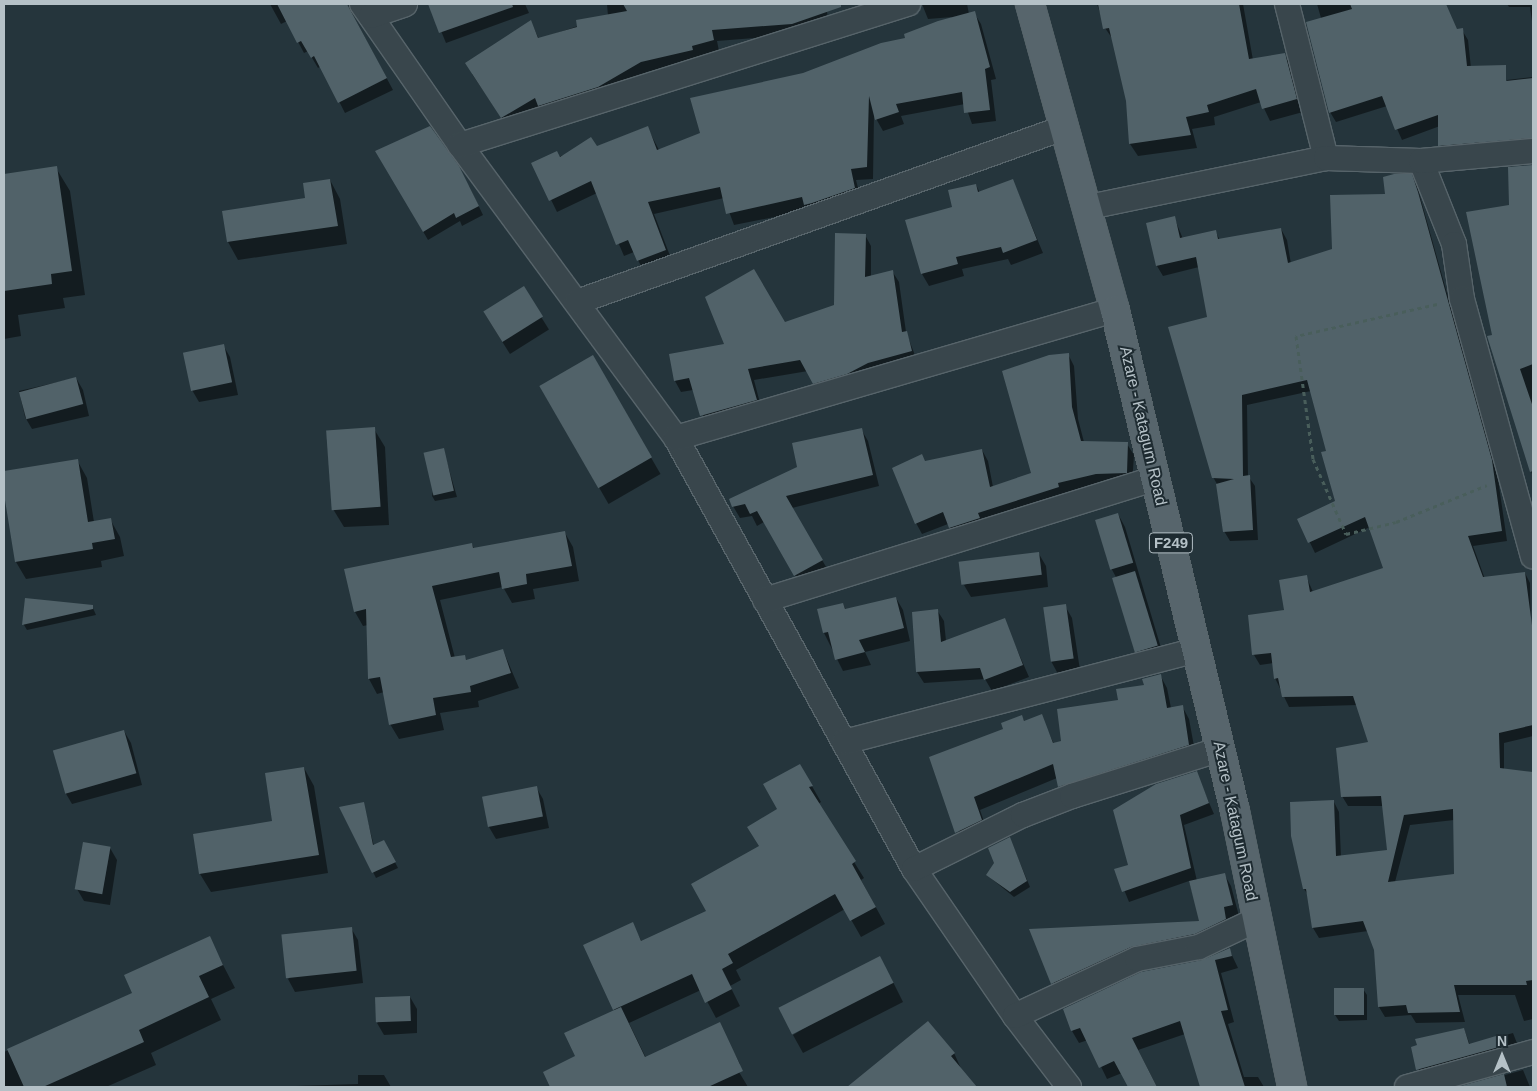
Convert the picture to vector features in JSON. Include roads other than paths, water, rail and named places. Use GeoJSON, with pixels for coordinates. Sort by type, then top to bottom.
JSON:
{"type":"FeatureCollection","features":[{"type":"Feature","properties":{"kind":"main road","name":"Azare - Katagum Road"},"geometry":{"type":"LineString","coordinates":[[1030,4],[1089,207],[1156,478],[1221,749],[1292,1087]]}},
{"type":"Feature","properties":{"kind":"street"},"geometry":{"type":"LineString","coordinates":[[405,4],[367,10],[460,145],[676,438],[914,869],[1015,1016],[1069,1087]]}},
{"type":"Feature","properties":{"kind":"street"},"geometry":{"type":"LineString","coordinates":[[460,145],[908,4]]}},
{"type":"Feature","properties":{"kind":"street"},"geometry":{"type":"LineString","coordinates":[[1288,4],[1326,158]]}},
{"type":"Feature","properties":{"kind":"street"},"geometry":{"type":"LineString","coordinates":[[577,302],[1066,127]]}},
{"type":"Feature","properties":{"kind":"street"},"geometry":{"type":"LineString","coordinates":[[1089,207],[1326,158],[1421,161],[1533,151]]}},
{"type":"Feature","properties":{"kind":"street"},"geometry":{"type":"LineString","coordinates":[[1421,161],[1454,244],[1462,299],[1533,556]]}},
{"type":"Feature","properties":{"kind":"street"},"geometry":{"type":"LineString","coordinates":[[676,438],[1115,310]]}},
{"type":"Feature","properties":{"kind":"street"},"geometry":{"type":"LineString","coordinates":[[765,600],[1156,478]]}},
{"type":"Feature","properties":{"kind":"street"},"geometry":{"type":"LineString","coordinates":[[844,742],[1196,650]]}},
{"type":"Feature","properties":{"kind":"street"},"geometry":{"type":"LineString","coordinates":[[914,869],[1023,815],[1072,796],[1221,749]]}},
{"type":"Feature","properties":{"kind":"street"},"geometry":{"type":"LineString","coordinates":[[1015,1016],[1137,959],[1199,947],[1256,920]]}},
{"type":"Feature","properties":{"kind":"street"},"geometry":{"type":"LineString","coordinates":[[1407,1087],[1533,1052]]}}]}
